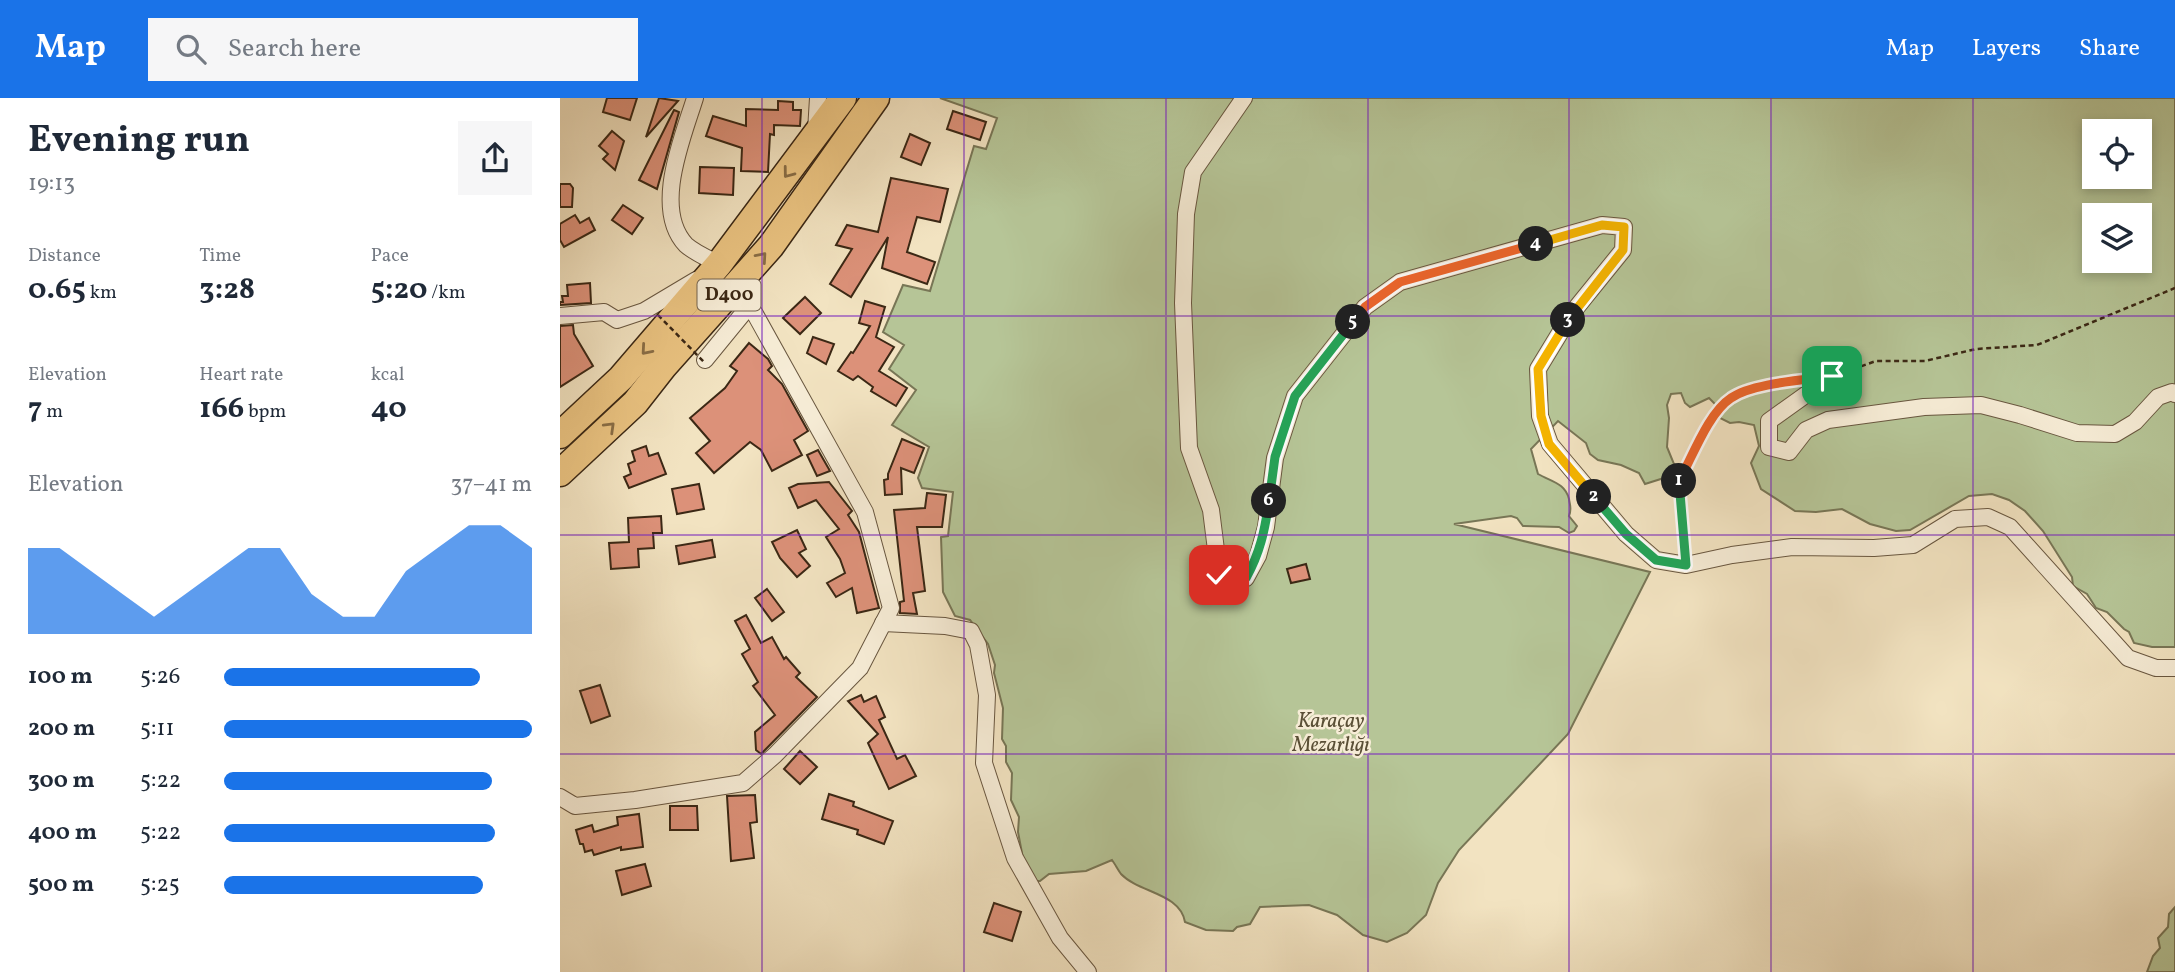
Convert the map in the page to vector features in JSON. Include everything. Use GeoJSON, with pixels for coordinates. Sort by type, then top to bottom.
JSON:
{"type":"FeatureCollection","features":[{"type":"Feature","properties":{"kind":"highway","name":"D400"},"geometry":{"type":"LineString","coordinates":[[560,435],[621,378],[719,264],[843,98]]}},
{"type":"Feature","properties":{"kind":"highway","name":"D400"},"geometry":{"type":"LineString","coordinates":[[560,473],[635,403],[664,366],[771,246],[876,98]]}},
{"type":"Feature","properties":{"kind":"street"},"geometry":{"type":"LineString","coordinates":[[560,316],[604,312],[617,320],[644,311],[669,298],[719,264],[687,246],[680,235],[670,201],[673,169],[695,98]]}},
{"type":"Feature","properties":{"kind":"street"},"geometry":{"type":"LineString","coordinates":[[816,136],[818,98]]}},
{"type":"Feature","properties":{"kind":"street"},"geometry":{"type":"LineString","coordinates":[[1244,98],[1193,172],[1186,214],[1183,303],[1189,448],[1211,510],[1219,575],[1246,578],[1258,556],[1266,527],[1275,457],[1295,396],[1365,307],[1400,282],[1602,225],[1624,227],[1623,250],[1573,313],[1538,369],[1541,416],[1549,444],[1626,534],[1656,560],[1686,565],[1732,555],[1792,547],[1874,548],[1913,545],[1955,519],[1988,517],[2010,527],[2128,658],[2156,668],[2175,668]]}},
{"type":"Feature","properties":{"kind":"street"},"geometry":{"type":"LineString","coordinates":[[560,797],[575,806],[635,800],[743,783],[775,755],[860,668],[891,608],[865,512],[750,305],[705,361]]}},
{"type":"Feature","properties":{"kind":"street"},"geometry":{"type":"LineString","coordinates":[[1832,376],[1769,421],[1769,447],[1789,452],[1806,429],[1828,420],[1884,411],[1981,405],[2077,433],[2115,434],[2135,422],[2158,397],[2172,392],[2175,394]]}},
{"type":"Feature","properties":{"kind":"street"},"geometry":{"type":"LineString","coordinates":[[883,623],[945,626],[971,631],[978,645],[987,695],[984,763],[1014,858],[1060,938],[1088,972]]}},
{"type":"Feature","properties":{"kind":"path"},"geometry":{"type":"LineString","coordinates":[[1686,565],[1677,484],[1712,418],[1731,398],[1761,387],[1832,376],[1876,361],[1925,361],[1976,348],[2037,345],[2175,288]]}},
{"type":"Feature","properties":{"kind":"path"},"geometry":{"type":"LineString","coordinates":[[659,315],[705,361]]}},
{"type":"Feature","properties":{"kind":"green space","name":"Karaçay Mezarlığı"},"geometry":{"type":"Polygon","coordinates":[[[940,98],[2175,98],[2175,647],[2152,647],[2134,643],[2129,632],[2107,612],[2096,608],[2087,594],[2073,586],[2072,577],[2043,531],[2025,511],[2009,500],[1992,494],[1969,496],[1910,530],[1896,531],[1870,524],[1842,509],[1795,511],[1761,489],[1751,463],[1759,446],[1754,425],[1730,423],[1720,418],[1721,410],[1709,398],[1690,407],[1681,393],[1671,394],[1667,405],[1667,447],[1674,464],[1667,477],[1645,484],[1639,473],[1621,465],[1598,460],[1590,454],[1586,443],[1558,421],[1531,449],[1538,474],[1557,484],[1567,494],[1569,516],[1577,526],[1574,531],[1569,533],[1559,527],[1523,526],[1517,518],[1511,516],[1454,524],[1650,572],[1568,734],[1459,850],[1438,883],[1426,915],[1407,933],[1387,942],[1363,935],[1337,915],[1309,905],[1260,907],[1250,924],[1237,927],[1233,931],[1206,930],[1185,922],[1182,912],[1175,905],[1129,880],[1121,874],[1112,860],[1086,871],[1049,874],[1040,881],[1034,881],[1025,869],[1018,832],[1019,817],[1011,800],[1012,773],[1006,762],[1006,746],[1002,739],[1003,708],[994,673],[995,665],[988,644],[970,620],[955,616],[943,592],[941,537],[948,536],[953,492],[922,488],[918,478],[929,447],[892,425],[916,390],[889,369],[904,345],[883,332],[903,285],[930,291],[974,146],[986,149],[997,118],[940,98]]]}},
{"type":"Feature","properties":{"kind":"green space"},"geometry":{"type":"Polygon","coordinates":[[[2175,907],[2175,972],[2147,972],[2153,956],[2160,948],[2158,938],[2168,927],[2169,914],[2175,907]]]}},
{"type":"Feature","properties":{"kind":"building"},"geometry":{"type":"Polygon","coordinates":[[[607,98],[637,98],[630,120],[603,112],[607,98]]]}},
{"type":"Feature","properties":{"kind":"building"},"geometry":{"type":"Polygon","coordinates":[[[659,98],[678,101],[646,137],[659,98]]]}},
{"type":"Feature","properties":{"kind":"building"},"geometry":{"type":"Polygon","coordinates":[[[778,101],[793,102],[793,110],[801,110],[800,126],[774,125],[774,135],[770,134],[768,172],[741,171],[742,148],[706,136],[713,116],[746,126],[746,109],[778,110],[778,101]]]}},
{"type":"Feature","properties":{"kind":"building"},"geometry":{"type":"Polygon","coordinates":[[[674,110],[679,112],[657,189],[639,180],[674,110]]]}},
{"type":"Feature","properties":{"kind":"building"},"geometry":{"type":"Polygon","coordinates":[[[953,111],[986,122],[980,140],[947,129],[953,111]]]}},
{"type":"Feature","properties":{"kind":"building"},"geometry":{"type":"Polygon","coordinates":[[[612,131],[624,141],[615,170],[603,159],[608,154],[599,146],[612,131]]]}},
{"type":"Feature","properties":{"kind":"building"},"geometry":{"type":"Polygon","coordinates":[[[910,134],[930,143],[921,165],[901,157],[910,134]]]}},
{"type":"Feature","properties":{"kind":"building"},"geometry":{"type":"Polygon","coordinates":[[[700,167],[734,168],[733,195],[699,193],[700,167]]]}},
{"type":"Feature","properties":{"kind":"building"},"geometry":{"type":"Polygon","coordinates":[[[891,178],[948,189],[940,222],[917,217],[907,252],[935,262],[927,284],[882,268],[888,237],[851,297],[830,284],[852,249],[836,245],[847,225],[878,232],[891,178]]]}},
{"type":"Feature","properties":{"kind":"building"},"geometry":{"type":"Polygon","coordinates":[[[560,184],[570,184],[573,188],[572,207],[560,207],[560,184]]]}},
{"type":"Feature","properties":{"kind":"building"},"geometry":{"type":"Polygon","coordinates":[[[623,205],[643,218],[632,234],[612,220],[623,205]]]}},
{"type":"Feature","properties":{"kind":"building"},"geometry":{"type":"Polygon","coordinates":[[[575,215],[580,223],[589,218],[595,230],[564,247],[560,240],[560,224],[575,215]]]}},
{"type":"Feature","properties":{"kind":"building"},"geometry":{"type":"Polygon","coordinates":[[[590,283],[591,303],[560,305],[560,302],[563,302],[562,296],[568,296],[567,285],[590,283]]]}},
{"type":"Feature","properties":{"kind":"building"},"geometry":{"type":"Polygon","coordinates":[[[805,297],[821,313],[800,334],[783,318],[805,297]]]}},
{"type":"Feature","properties":{"kind":"building"},"geometry":{"type":"Polygon","coordinates":[[[865,301],[885,307],[876,337],[894,347],[879,371],[907,388],[896,406],[871,391],[873,387],[858,376],[853,380],[838,371],[870,326],[859,323],[865,301]]]}},
{"type":"Feature","properties":{"kind":"building"},"geometry":{"type":"Polygon","coordinates":[[[573,325],[574,334],[593,366],[560,387],[560,326],[573,325]]]}},
{"type":"Feature","properties":{"kind":"building"},"geometry":{"type":"Polygon","coordinates":[[[813,337],[834,344],[826,364],[807,353],[813,337]]]}},
{"type":"Feature","properties":{"kind":"building"},"geometry":{"type":"Polygon","coordinates":[[[749,343],[768,359],[772,366],[768,370],[782,384],[808,431],[794,440],[802,455],[772,471],[761,450],[750,442],[714,473],[696,453],[710,441],[690,418],[725,388],[737,371],[730,366],[749,343]]]}},
{"type":"Feature","properties":{"kind":"building"},"geometry":{"type":"Polygon","coordinates":[[[902,439],[924,448],[914,473],[901,468],[902,494],[885,495],[884,480],[888,479],[902,439]]]}},
{"type":"Feature","properties":{"kind":"building"},"geometry":{"type":"Polygon","coordinates":[[[646,446],[649,456],[658,453],[666,474],[629,488],[624,477],[631,474],[628,464],[635,461],[632,451],[646,446]]]}},
{"type":"Feature","properties":{"kind":"building"},"geometry":{"type":"Polygon","coordinates":[[[818,450],[830,471],[817,476],[807,455],[818,450]]]}},
{"type":"Feature","properties":{"kind":"building"},"geometry":{"type":"Polygon","coordinates":[[[829,482],[852,511],[848,515],[859,532],[879,608],[857,613],[852,588],[836,597],[827,583],[845,573],[840,559],[826,537],[839,529],[816,500],[798,508],[789,488],[798,484],[829,482]]]}},
{"type":"Feature","properties":{"kind":"building"},"geometry":{"type":"Polygon","coordinates":[[[699,484],[704,509],[677,514],[672,489],[699,484]]]}},
{"type":"Feature","properties":{"kind":"building"},"geometry":{"type":"Polygon","coordinates":[[[927,493],[946,495],[942,527],[917,527],[925,591],[913,593],[917,614],[900,613],[900,602],[904,601],[894,510],[925,508],[927,493]]]}},
{"type":"Feature","properties":{"kind":"building"},"geometry":{"type":"Polygon","coordinates":[[[661,516],[662,533],[653,533],[654,548],[638,549],[639,567],[611,569],[609,543],[629,542],[628,518],[661,516]]]}},
{"type":"Feature","properties":{"kind":"building"},"geometry":{"type":"Polygon","coordinates":[[[797,530],[806,549],[799,553],[810,566],[797,577],[780,558],[772,542],[797,530]]]}},
{"type":"Feature","properties":{"kind":"building"},"geometry":{"type":"Polygon","coordinates":[[[712,540],[715,557],[679,564],[676,546],[712,540]]]}},
{"type":"Feature","properties":{"kind":"building"},"geometry":{"type":"Polygon","coordinates":[[[1306,564],[1310,579],[1291,583],[1287,569],[1306,564]]]}},
{"type":"Feature","properties":{"kind":"building"},"geometry":{"type":"Polygon","coordinates":[[[767,589],[784,612],[772,621],[755,598],[767,589]]]}},
{"type":"Feature","properties":{"kind":"building"},"geometry":{"type":"Polygon","coordinates":[[[746,615],[761,643],[772,637],[784,659],[786,657],[800,673],[796,677],[817,697],[761,754],[756,750],[755,732],[775,715],[753,686],[758,682],[742,654],[750,649],[735,621],[746,615]]]}},
{"type":"Feature","properties":{"kind":"building"},"geometry":{"type":"Polygon","coordinates":[[[600,685],[610,716],[591,723],[580,691],[600,685]]]}},
{"type":"Feature","properties":{"kind":"building"},"geometry":{"type":"Polygon","coordinates":[[[861,695],[864,702],[876,696],[885,717],[879,720],[897,759],[905,755],[916,776],[889,789],[868,743],[878,734],[848,701],[861,695]]]}},
{"type":"Feature","properties":{"kind":"building"},"geometry":{"type":"Polygon","coordinates":[[[800,751],[817,767],[800,784],[784,769],[800,751]]]}},
{"type":"Feature","properties":{"kind":"building"},"geometry":{"type":"Polygon","coordinates":[[[829,794],[854,802],[853,806],[893,821],[884,844],[857,834],[858,830],[822,819],[829,794]]]}},
{"type":"Feature","properties":{"kind":"building"},"geometry":{"type":"Polygon","coordinates":[[[755,795],[757,822],[750,823],[754,858],[731,861],[727,796],[755,795]]]}},
{"type":"Feature","properties":{"kind":"building"},"geometry":{"type":"Polygon","coordinates":[[[670,806],[697,806],[698,830],[670,830],[670,806]]]}},
{"type":"Feature","properties":{"kind":"building"},"geometry":{"type":"Polygon","coordinates":[[[639,814],[643,847],[621,850],[621,847],[594,855],[592,850],[585,852],[583,844],[580,844],[576,830],[592,825],[594,832],[618,825],[617,817],[639,814]]]}},
{"type":"Feature","properties":{"kind":"building"},"geometry":{"type":"Polygon","coordinates":[[[645,864],[651,886],[622,895],[616,871],[645,864]]]}},
{"type":"Feature","properties":{"kind":"building"},"geometry":{"type":"Polygon","coordinates":[[[994,903],[1021,912],[1012,941],[984,932],[994,903]]]}},
{"type":"Feature","properties":{"kind":"route"},"geometry":{"type":"LineString","coordinates":[[1219,575],[1246,578],[1258,556],[1266,527],[1275,457],[1295,396],[1365,307],[1400,282],[1602,225],[1624,227],[1623,250],[1573,313],[1538,369],[1541,416],[1549,444],[1626,534],[1656,560],[1686,565],[1677,484],[1712,418],[1731,398],[1761,387],[1832,376]]}}]}
